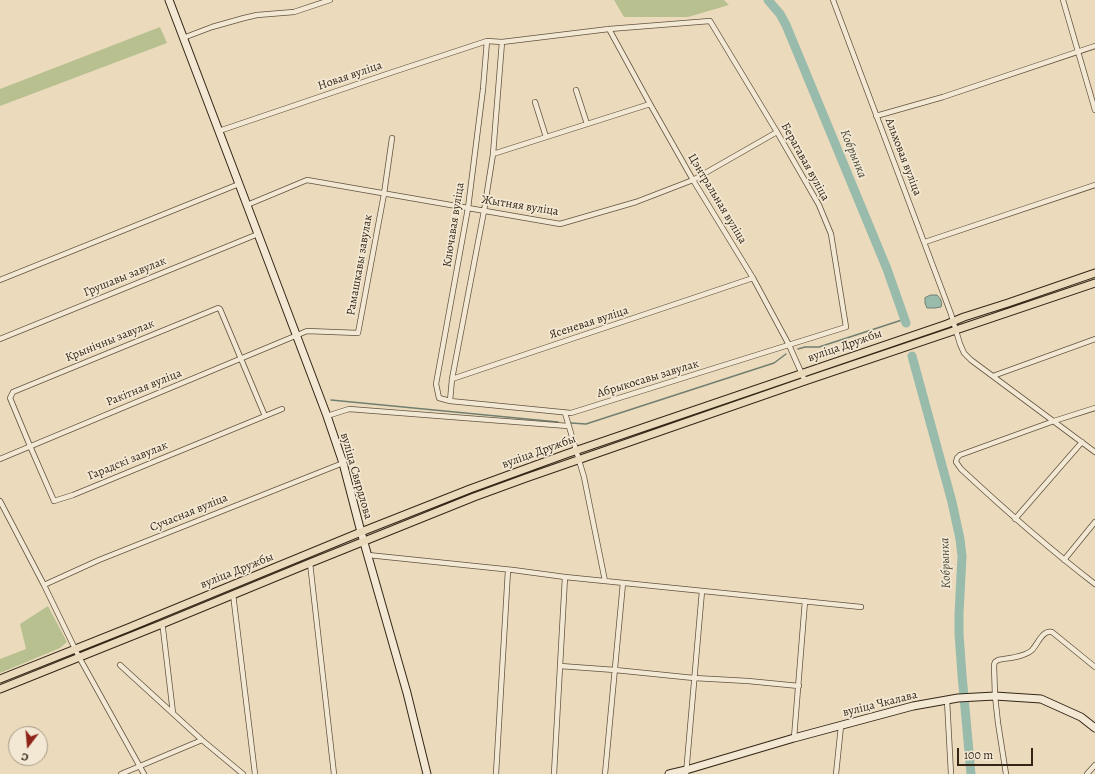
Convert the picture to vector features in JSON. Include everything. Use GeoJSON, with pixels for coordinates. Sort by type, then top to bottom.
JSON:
{"type":"FeatureCollection","features":[{"type":"Feature","properties":{"kind":"main road","name":"вуліца Свярдлова"},"geometry":{"type":"LineString","coordinates":[[168,0],[240,184],[327,416],[342,463],[407,693],[427,774]]}},
{"type":"Feature","properties":{"kind":"main road","name":"вуліца Дружбы"},"geometry":{"type":"LineString","coordinates":[[0,679],[470,489],[802,372],[1095,273]]}},
{"type":"Feature","properties":{"kind":"main road","name":"вуліца Дружбы"},"geometry":{"type":"LineString","coordinates":[[0,689],[474,497],[579,459],[1095,282]]}},
{"type":"Feature","properties":{"kind":"main road"},"geometry":{"type":"LineString","coordinates":[[956,329],[959,322],[983,314],[1008,303]]}},
{"type":"Feature","properties":{"kind":"main road"},"geometry":{"type":"LineString","coordinates":[[908,346],[925,337],[949,329],[952,327],[953,320]]}},
{"type":"Feature","properties":{"kind":"main road"},"geometry":{"type":"LineString","coordinates":[[756,398],[772,390],[797,381],[801,377],[802,372]]}},
{"type":"Feature","properties":{"kind":"main road"},"geometry":{"type":"LineString","coordinates":[[579,459],[579,456],[582,453],[613,441],[628,433]]}},
{"type":"Feature","properties":{"kind":"main road"},"geometry":{"type":"LineString","coordinates":[[526,478],[544,468],[572,458],[576,451]]}},
{"type":"Feature","properties":{"kind":"main road"},"geometry":{"type":"LineString","coordinates":[[364,542],[364,539],[368,534],[394,523],[411,513]]}},
{"type":"Feature","properties":{"kind":"main road"},"geometry":{"type":"LineString","coordinates":[[310,563],[330,552],[358,540],[361,532]]}},
{"type":"Feature","properties":{"kind":"main road","name":"вуліца Чкалава"},"geometry":{"type":"LineString","coordinates":[[669,774],[686,772],[794,738],[913,706],[958,698],[994,696],[1041,699],[1081,718],[1095,728]]}},
{"type":"Feature","properties":{"kind":"street"},"geometry":{"type":"LineString","coordinates":[[183,38],[212,27],[244,18],[257,15],[294,12],[330,0]]}},
{"type":"Feature","properties":{"kind":"street","name":"Альховая вуліца"},"geometry":{"type":"LineString","coordinates":[[833,0],[925,242],[964,353],[971,360],[1095,452]]}},
{"type":"Feature","properties":{"kind":"street"},"geometry":{"type":"LineString","coordinates":[[1063,0],[1095,110]]}},
{"type":"Feature","properties":{"kind":"street","name":"Берагавая вуліца"},"geometry":{"type":"LineString","coordinates":[[609,29],[710,21],[819,205],[830,234],[846,327]]}},
{"type":"Feature","properties":{"kind":"street"},"geometry":{"type":"LineString","coordinates":[[487,41],[502,42],[609,29]]}},
{"type":"Feature","properties":{"kind":"street","name":"Цэнтральная вуліца"},"geometry":{"type":"LineString","coordinates":[[609,29],[693,180],[753,278],[789,345],[805,381]]}},
{"type":"Feature","properties":{"kind":"street","name":"Новая вуліца"},"geometry":{"type":"LineString","coordinates":[[219,131],[487,41]]}},
{"type":"Feature","properties":{"kind":"street","name":"Ключавая вуліца"},"geometry":{"type":"LineString","coordinates":[[450,401],[439,398],[436,384],[468,208],[483,90],[487,41]]}},
{"type":"Feature","properties":{"kind":"street"},"geometry":{"type":"LineString","coordinates":[[450,401],[452,379],[484,211],[493,154],[502,42]]}},
{"type":"Feature","properties":{"kind":"street"},"geometry":{"type":"LineString","coordinates":[[876,116],[943,97],[1095,46]]}},
{"type":"Feature","properties":{"kind":"street"},"geometry":{"type":"LineString","coordinates":[[576,90],[587,124]]}},
{"type":"Feature","properties":{"kind":"street"},"geometry":{"type":"LineString","coordinates":[[535,102],[546,137]]}},
{"type":"Feature","properties":{"kind":"street"},"geometry":{"type":"LineString","coordinates":[[493,154],[650,104]]}},
{"type":"Feature","properties":{"kind":"street","name":"Жытняя вуліца"},"geometry":{"type":"LineString","coordinates":[[247,205],[307,180],[560,224],[636,202],[693,180],[777,132]]}},
{"type":"Feature","properties":{"kind":"street","name":"Рамашкавы завулак"},"geometry":{"type":"LineString","coordinates":[[296,336],[307,331],[358,333],[384,194],[392,138]]}},
{"type":"Feature","properties":{"kind":"street"},"geometry":{"type":"LineString","coordinates":[[0,280],[240,184]]}},
{"type":"Feature","properties":{"kind":"street"},"geometry":{"type":"LineString","coordinates":[[925,242],[1095,185]]}},
{"type":"Feature","properties":{"kind":"street","name":"Грушавы завулак"},"geometry":{"type":"LineString","coordinates":[[0,339],[258,234]]}},
{"type":"Feature","properties":{"kind":"street","name":"Ясеневая вуліца"},"geometry":{"type":"LineString","coordinates":[[452,379],[753,278]]}},
{"type":"Feature","properties":{"kind":"street","name":"Крынічны завулак"},"geometry":{"type":"LineString","coordinates":[[30,446],[10,398],[13,392],[218,308],[220,308],[241,359]]}},
{"type":"Feature","properties":{"kind":"street","name":"Абрыкосавы завулак"},"geometry":{"type":"LineString","coordinates":[[450,401],[571,413],[846,327]]}},
{"type":"Feature","properties":{"kind":"street","name":"Ракітная вуліца"},"geometry":{"type":"LineString","coordinates":[[0,459],[296,336]]}},
{"type":"Feature","properties":{"kind":"street"},"geometry":{"type":"LineString","coordinates":[[993,376],[1095,339]]}},
{"type":"Feature","properties":{"kind":"street"},"geometry":{"type":"LineString","coordinates":[[241,359],[264,416]]}},
{"type":"Feature","properties":{"kind":"street"},"geometry":{"type":"LineString","coordinates":[[1095,408],[1054,421],[960,455],[956,462],[958,466],[1015,519],[1095,584]]}},
{"type":"Feature","properties":{"kind":"street","name":"Гарадскі завулак"},"geometry":{"type":"LineString","coordinates":[[30,446],[54,501],[282,409]]}},
{"type":"Feature","properties":{"kind":"street"},"geometry":{"type":"LineString","coordinates":[[327,416],[348,409],[568,426]]}},
{"type":"Feature","properties":{"kind":"street"},"geometry":{"type":"LineString","coordinates":[[565,413],[588,495],[605,581]]}},
{"type":"Feature","properties":{"kind":"street"},"geometry":{"type":"LineString","coordinates":[[1015,519],[1082,442]]}},
{"type":"Feature","properties":{"kind":"street","name":"Сучасная вуліца"},"geometry":{"type":"LineString","coordinates":[[44,585],[98,560],[342,463]]}},
{"type":"Feature","properties":{"kind":"street"},"geometry":{"type":"LineString","coordinates":[[0,501],[44,585],[79,657],[144,774]]}},
{"type":"Feature","properties":{"kind":"street"},"geometry":{"type":"LineString","coordinates":[[1064,560],[1095,522]]}},
{"type":"Feature","properties":{"kind":"street"},"geometry":{"type":"LineString","coordinates":[[368,555],[565,577],[861,607]]}},
{"type":"Feature","properties":{"kind":"street"},"geometry":{"type":"LineString","coordinates":[[310,563],[334,774]]}},
{"type":"Feature","properties":{"kind":"street"},"geometry":{"type":"LineString","coordinates":[[496,774],[508,570]]}},
{"type":"Feature","properties":{"kind":"street"},"geometry":{"type":"LineString","coordinates":[[554,774],[565,577]]}},
{"type":"Feature","properties":{"kind":"street"},"geometry":{"type":"LineString","coordinates":[[605,774],[623,582]]}},
{"type":"Feature","properties":{"kind":"street"},"geometry":{"type":"LineString","coordinates":[[686,772],[702,591]]}},
{"type":"Feature","properties":{"kind":"street"},"geometry":{"type":"LineString","coordinates":[[233,594],[255,774]]}},
{"type":"Feature","properties":{"kind":"street"},"geometry":{"type":"LineString","coordinates":[[794,738],[805,601]]}},
{"type":"Feature","properties":{"kind":"street"},"geometry":{"type":"LineString","coordinates":[[162,624],[174,714]]}},
{"type":"Feature","properties":{"kind":"street"},"geometry":{"type":"LineString","coordinates":[[1006,774],[994,696],[995,662],[1032,651],[1048,631],[1052,632],[1095,667]]}},
{"type":"Feature","properties":{"kind":"street"},"geometry":{"type":"LineString","coordinates":[[120,665],[202,740],[243,774]]}},
{"type":"Feature","properties":{"kind":"street"},"geometry":{"type":"LineString","coordinates":[[560,666],[798,686]]}},
{"type":"Feature","properties":{"kind":"street"},"geometry":{"type":"LineString","coordinates":[[947,700],[951,774]]}},
{"type":"Feature","properties":{"kind":"street"},"geometry":{"type":"LineString","coordinates":[[836,774],[841,726]]}},
{"type":"Feature","properties":{"kind":"street"},"geometry":{"type":"LineString","coordinates":[[121,774],[202,740]]}},
{"type":"Feature","properties":{"kind":"street"},"geometry":{"type":"LineString","coordinates":[[1087,774],[1095,765]]}},
{"type":"Feature","properties":{"kind":"green space"},"geometry":{"type":"Polygon","coordinates":[[[614,0],[724,0],[729,5],[688,17],[624,17],[614,0]]]}},
{"type":"Feature","properties":{"kind":"green space"},"geometry":{"type":"Polygon","coordinates":[[[160,27],[167,43],[0,106],[0,89],[160,27]]]}},
{"type":"Feature","properties":{"kind":"green space"},"geometry":{"type":"Polygon","coordinates":[[[48,606],[67,642],[60,648],[0,673],[0,659],[26,649],[20,624],[48,606]]]}},
{"type":"Feature","properties":{"kind":"shaded area"},"geometry":{"type":"Polygon","coordinates":[[[931,295],[937,295],[939,297],[942,305],[941,307],[927,308],[925,298],[931,295]]]}},
{"type":"Feature","properties":{"kind":"waterway","name":"Кобрынка"},"geometry":{"type":"LineString","coordinates":[[768,0],[780,14],[786,25],[887,269],[906,323]]}},
{"type":"Feature","properties":{"kind":"waterway"},"geometry":{"type":"LineString","coordinates":[[798,349],[805,347],[819,347],[905,319]]}},
{"type":"Feature","properties":{"kind":"waterway"},"geometry":{"type":"LineString","coordinates":[[571,423],[586,424],[774,363],[786,354]]}},
{"type":"Feature","properties":{"kind":"waterway","name":"Кобрынка"},"geometry":{"type":"LineString","coordinates":[[912,356],[952,502],[960,539],[962,556],[959,634],[971,774]]}},
{"type":"Feature","properties":{"kind":"waterway"},"geometry":{"type":"LineString","coordinates":[[331,400],[558,422]]}}]}
